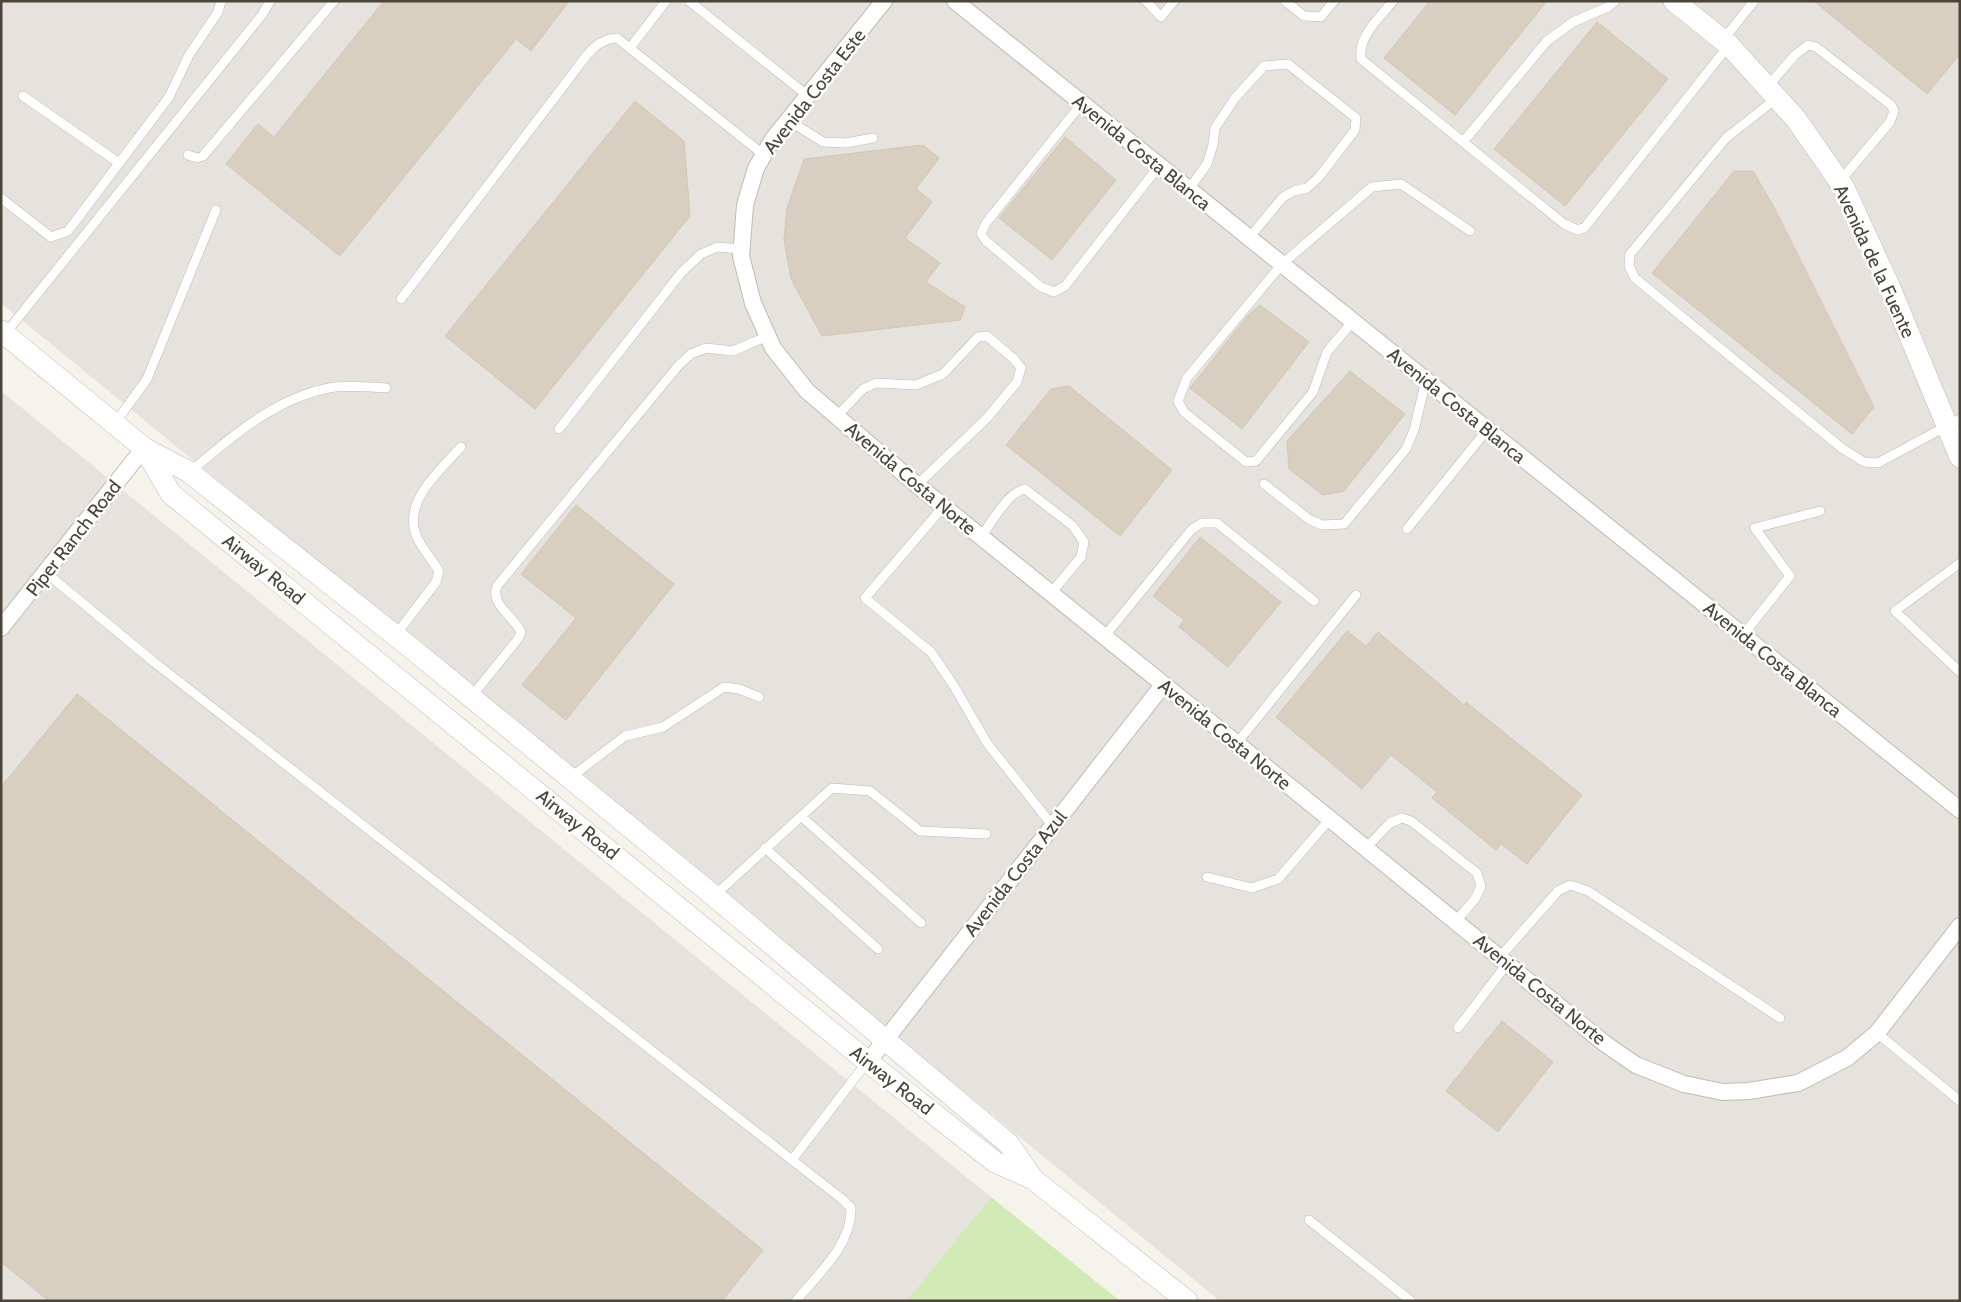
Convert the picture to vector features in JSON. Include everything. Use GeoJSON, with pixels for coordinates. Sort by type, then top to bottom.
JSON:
{"type":"FeatureCollection","features":[{"type":"Feature","properties":{"kind":"street","name":"Avenida Costa Este"},"geometry":{"type":"LineString","coordinates":[[752,303],[741,249],[745,205],[756,168],[773,139],[884,1]]}},
{"type":"Feature","properties":{"kind":"street","name":"Avenida Costa Blanca"},"geometry":{"type":"LineString","coordinates":[[955,1],[1960,810]]}},
{"type":"Feature","properties":{"kind":"street","name":"Avenida de la Fuente"},"geometry":{"type":"LineString","coordinates":[[1674,1],[1726,43],[1796,119],[1844,188],[1953,422],[1960,457]]}},
{"type":"Feature","properties":{"kind":"street","name":"Avenida Costa Norte"},"geometry":{"type":"LineString","coordinates":[[752,303],[773,348],[807,391],[917,485],[1456,921],[1604,1044],[1636,1065],[1684,1084],[1723,1092],[1749,1091],[1798,1083],[1847,1058],[1877,1033],[1960,926]]}},
{"type":"Feature","properties":{"kind":"street","name":"Airway Road"},"geometry":{"type":"LineString","coordinates":[[3,332],[144,448],[190,472],[714,896],[1009,1144],[1033,1179]]}},
{"type":"Feature","properties":{"kind":"street","name":"Airway Road"},"geometry":{"type":"LineString","coordinates":[[144,448],[171,494],[710,931],[868,1062],[995,1162],[1033,1179],[1187,1301]]}},
{"type":"Feature","properties":{"kind":"street","name":"Piper Ranch Road"},"geometry":{"type":"LineString","coordinates":[[1,628],[144,448]]}},
{"type":"Feature","properties":{"kind":"street","name":"Avenida Costa Azul"},"geometry":{"type":"LineString","coordinates":[[868,1062],[1163,685]]}},
{"type":"Feature","properties":{"kind":"lane"},"geometry":{"type":"LineString","coordinates":[[1,198],[51,237],[68,231],[169,97],[189,55],[218,12],[221,1]]}},
{"type":"Feature","properties":{"kind":"lane"},"geometry":{"type":"LineString","coordinates":[[3,332],[256,23],[270,1]]}},
{"type":"Feature","properties":{"kind":"lane"},"geometry":{"type":"LineString","coordinates":[[188,155],[197,158],[203,156],[334,1]]}},
{"type":"Feature","properties":{"kind":"lane"},"geometry":{"type":"LineString","coordinates":[[630,48],[666,1]]}},
{"type":"Feature","properties":{"kind":"lane"},"geometry":{"type":"LineString","coordinates":[[689,1],[808,96]]}},
{"type":"Feature","properties":{"kind":"lane"},"geometry":{"type":"LineString","coordinates":[[1146,1],[1161,17],[1174,1]]}},
{"type":"Feature","properties":{"kind":"lane"},"geometry":{"type":"LineString","coordinates":[[1285,1],[1304,16],[1321,17],[1334,1]]}},
{"type":"Feature","properties":{"kind":"lane"},"geometry":{"type":"LineString","coordinates":[[1393,1],[1366,34],[1360,49],[1361,59],[1564,224],[1578,230],[1585,227],[1726,43],[1754,1]]}},
{"type":"Feature","properties":{"kind":"lane"},"geometry":{"type":"LineString","coordinates":[[1463,142],[1547,41],[1573,22],[1608,7],[1615,1]]}},
{"type":"Feature","properties":{"kind":"lane"},"geometry":{"type":"LineString","coordinates":[[401,299],[596,46],[608,38],[617,38],[764,155]]}},
{"type":"Feature","properties":{"kind":"lane"},"geometry":{"type":"LineString","coordinates":[[1839,182],[1890,122],[1894,111],[1890,105],[1816,47],[1808,45],[1795,55],[1772,93],[1726,138],[1630,254],[1629,266],[1635,278],[1843,449],[1864,462],[1878,463],[1953,422]]}},
{"type":"Feature","properties":{"kind":"lane"},"geometry":{"type":"LineString","coordinates":[[1188,190],[1207,164],[1213,145],[1215,128],[1235,98],[1264,66],[1288,64],[1356,118],[1355,130],[1319,177],[1307,188],[1294,191],[1283,197],[1249,238]]}},
{"type":"Feature","properties":{"kind":"lane"},"geometry":{"type":"LineString","coordinates":[[23,96],[119,163]]}},
{"type":"Feature","properties":{"kind":"lane"},"geometry":{"type":"LineString","coordinates":[[1082,103],[986,223],[981,234],[986,241],[1041,287],[1054,292],[1065,286],[1159,166]]}},
{"type":"Feature","properties":{"kind":"lane"},"geometry":{"type":"LineString","coordinates":[[788,120],[823,142],[846,143],[873,138]]}},
{"type":"Feature","properties":{"kind":"lane"},"geometry":{"type":"LineString","coordinates":[[1353,321],[1327,352],[1313,392],[1256,461],[1246,462],[1184,412],[1178,401],[1186,378],[1282,264],[1372,187],[1401,184],[1470,231]]}},
{"type":"Feature","properties":{"kind":"lane"},"geometry":{"type":"LineString","coordinates":[[115,423],[147,379],[216,210]]}},
{"type":"Feature","properties":{"kind":"lane"},"geometry":{"type":"LineString","coordinates":[[559,429],[681,273],[701,254],[717,247],[741,249]]}},
{"type":"Feature","properties":{"kind":"lane"},"geometry":{"type":"LineString","coordinates":[[471,698],[518,639],[521,632],[516,622],[496,601],[495,593],[497,586],[678,366],[691,354],[706,348],[733,351],[768,336]]}},
{"type":"Feature","properties":{"kind":"lane"},"geometry":{"type":"LineString","coordinates":[[837,416],[863,388],[876,383],[916,384],[943,374],[978,337],[987,336],[1021,368],[1017,382],[987,418],[917,485]]}},
{"type":"Feature","properties":{"kind":"lane"},"geometry":{"type":"LineString","coordinates":[[1264,484],[1310,520],[1322,525],[1344,524],[1406,449],[1414,430],[1426,380]]}},
{"type":"Feature","properties":{"kind":"lane"},"geometry":{"type":"LineString","coordinates":[[190,472],[226,441],[283,403],[330,388],[386,388]]}},
{"type":"Feature","properties":{"kind":"lane"},"geometry":{"type":"LineString","coordinates":[[1408,529],[1487,430]]}},
{"type":"Feature","properties":{"kind":"lane"},"geometry":{"type":"LineString","coordinates":[[395,636],[436,582],[439,571],[416,534],[413,515],[424,489],[461,446]]}},
{"type":"Feature","properties":{"kind":"lane"},"geometry":{"type":"LineString","coordinates":[[981,537],[1009,499],[1018,490],[1025,489],[1072,526],[1084,542],[1081,557],[1050,593]]}},
{"type":"Feature","properties":{"kind":"lane"},"geometry":{"type":"LineString","coordinates":[[944,507],[865,598],[931,652],[954,686],[987,743],[1052,825]]}},
{"type":"Feature","properties":{"kind":"lane"},"geometry":{"type":"LineString","coordinates":[[1743,635],[1790,576],[1755,528],[1820,511]]}},
{"type":"Feature","properties":{"kind":"lane"},"geometry":{"type":"LineString","coordinates":[[1104,637],[1192,528],[1202,523],[1217,523],[1314,601]]}},
{"type":"Feature","properties":{"kind":"lane"},"geometry":{"type":"LineString","coordinates":[[1960,563],[1895,610],[1960,672]]}},
{"type":"Feature","properties":{"kind":"lane"},"geometry":{"type":"LineString","coordinates":[[46,572],[154,662],[842,1199],[851,1208],[851,1220],[840,1246],[796,1301]]}},
{"type":"Feature","properties":{"kind":"lane"},"geometry":{"type":"LineString","coordinates":[[1237,743],[1356,595]]}},
{"type":"Feature","properties":{"kind":"lane"},"geometry":{"type":"LineString","coordinates":[[570,778],[625,736],[663,727],[724,686],[759,697]]}},
{"type":"Feature","properties":{"kind":"lane"},"geometry":{"type":"LineString","coordinates":[[714,896],[765,848],[802,818],[832,788],[870,791],[920,831],[986,834]]}},
{"type":"Feature","properties":{"kind":"lane"},"geometry":{"type":"LineString","coordinates":[[802,818],[921,923]]}},
{"type":"Feature","properties":{"kind":"lane"},"geometry":{"type":"LineString","coordinates":[[1366,848],[1390,823],[1402,818],[1411,821],[1477,873],[1481,886],[1474,899],[1456,921]]}},
{"type":"Feature","properties":{"kind":"lane"},"geometry":{"type":"LineString","coordinates":[[1207,877],[1252,888],[1278,878],[1330,819]]}},
{"type":"Feature","properties":{"kind":"lane"},"geometry":{"type":"LineString","coordinates":[[765,848],[878,949]]}},
{"type":"Feature","properties":{"kind":"lane"},"geometry":{"type":"LineString","coordinates":[[1458,1028],[1504,961],[1558,891],[1570,885],[1588,891],[1780,1018]]}},
{"type":"Feature","properties":{"kind":"lane"},"geometry":{"type":"LineString","coordinates":[[1877,1033],[1960,1101]]}},
{"type":"Feature","properties":{"kind":"lane"},"geometry":{"type":"LineString","coordinates":[[792,1160],[868,1062]]}},
{"type":"Feature","properties":{"kind":"lane"},"geometry":{"type":"LineString","coordinates":[[1309,1220],[1411,1301]]}},
{"type":"Feature","properties":{"kind":"shaded area"},"geometry":{"type":"Polygon","coordinates":[[[1,1],[1960,1],[1960,1301],[1220,1301],[1,303],[1,1]]]}},
{"type":"Feature","properties":{"kind":"shaded area"},"geometry":{"type":"Polygon","coordinates":[[[1,391],[991,1197],[906,1301],[1,1301],[1,391]]]}},
{"type":"Feature","properties":{"kind":"green space"},"geometry":{"type":"Polygon","coordinates":[[[991,1197],[1120,1301],[906,1301],[991,1197]]]}},
{"type":"Feature","properties":{"kind":"building"},"geometry":{"type":"Polygon","coordinates":[[[384,1],[569,1],[531,51],[516,39],[340,256],[226,164],[258,124],[274,137],[384,1]]]}},
{"type":"Feature","properties":{"kind":"building"},"geometry":{"type":"Polygon","coordinates":[[[1430,1],[1547,1],[1455,115],[1384,58],[1430,1]]]}},
{"type":"Feature","properties":{"kind":"building"},"geometry":{"type":"Polygon","coordinates":[[[1814,1],[1960,1],[1960,54],[1927,94],[1814,1]]]}},
{"type":"Feature","properties":{"kind":"building"},"geometry":{"type":"Polygon","coordinates":[[[1597,22],[1668,79],[1565,206],[1494,149],[1597,22]]]}},
{"type":"Feature","properties":{"kind":"building"},"geometry":{"type":"Polygon","coordinates":[[[635,101],[684,141],[690,216],[535,409],[445,336],[635,101]]]}},
{"type":"Feature","properties":{"kind":"building"},"geometry":{"type":"Polygon","coordinates":[[[1065,137],[1116,180],[1052,260],[999,218],[1065,137]]]}},
{"type":"Feature","properties":{"kind":"building"},"geometry":{"type":"Polygon","coordinates":[[[923,145],[939,158],[916,189],[932,202],[905,238],[940,263],[926,282],[965,307],[960,320],[822,336],[791,279],[784,240],[787,208],[804,159],[923,145]]]}},
{"type":"Feature","properties":{"kind":"building"},"geometry":{"type":"Polygon","coordinates":[[[1734,171],[1753,171],[1775,209],[1874,407],[1852,434],[1652,273],[1734,171]]]}},
{"type":"Feature","properties":{"kind":"building"},"geometry":{"type":"Polygon","coordinates":[[[1260,305],[1309,342],[1242,429],[1190,388],[1248,315],[1260,305]]]}},
{"type":"Feature","properties":{"kind":"building"},"geometry":{"type":"Polygon","coordinates":[[[1350,371],[1405,414],[1344,491],[1323,495],[1289,469],[1287,441],[1350,371]]]}},
{"type":"Feature","properties":{"kind":"building"},"geometry":{"type":"Polygon","coordinates":[[[1069,386],[1172,470],[1120,536],[1006,445],[1051,389],[1069,386]]]}},
{"type":"Feature","properties":{"kind":"building"},"geometry":{"type":"Polygon","coordinates":[[[576,505],[674,584],[566,720],[522,685],[576,618],[521,574],[576,505]]]}},
{"type":"Feature","properties":{"kind":"building"},"geometry":{"type":"Polygon","coordinates":[[[1200,537],[1281,602],[1228,667],[1179,627],[1184,620],[1153,596],[1200,537]]]}},
{"type":"Feature","properties":{"kind":"building"},"geometry":{"type":"Polygon","coordinates":[[[1347,631],[1366,646],[1378,632],[1464,705],[1466,702],[1582,795],[1527,864],[1501,844],[1496,850],[1432,798],[1437,792],[1391,755],[1362,789],[1276,717],[1347,631]]]}},
{"type":"Feature","properties":{"kind":"building"},"geometry":{"type":"Polygon","coordinates":[[[77,694],[763,1250],[722,1301],[49,1301],[1,1262],[1,787],[77,694]]]}},
{"type":"Feature","properties":{"kind":"building"},"geometry":{"type":"Polygon","coordinates":[[[1502,1021],[1553,1062],[1498,1132],[1446,1091],[1502,1021]]]}}]}
